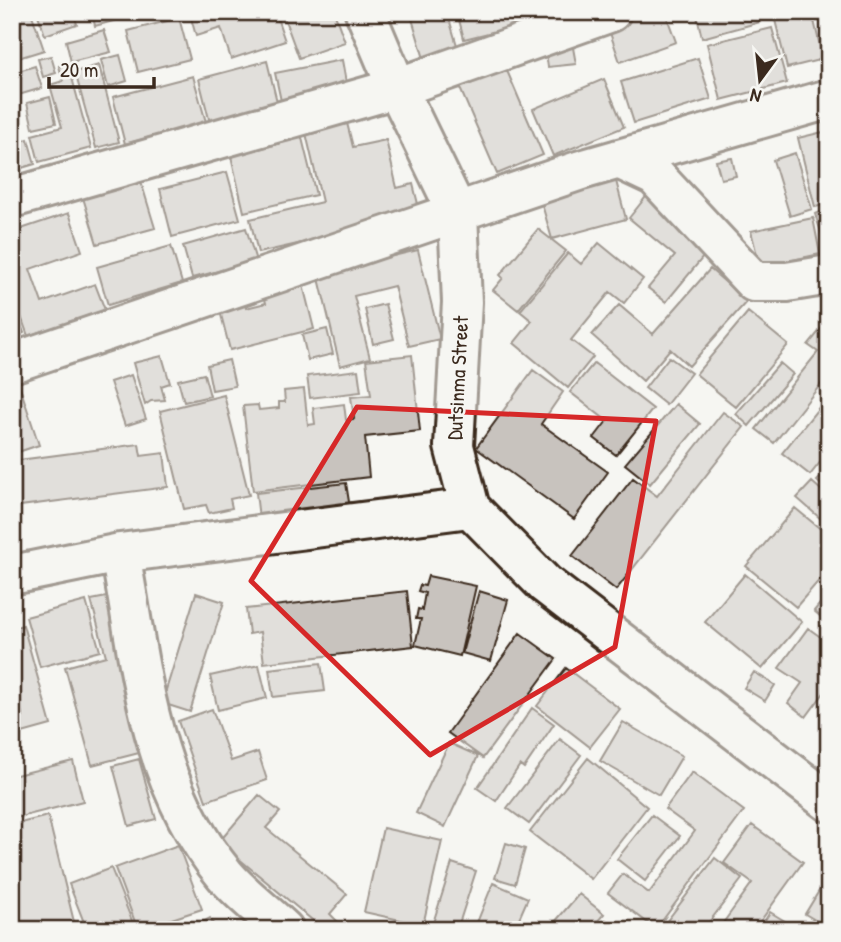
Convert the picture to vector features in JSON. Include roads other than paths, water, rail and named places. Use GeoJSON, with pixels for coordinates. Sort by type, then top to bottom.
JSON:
{"type":"FeatureCollection","features":[{"type":"Feature","properties":{"kind":"street","name":"Dutsinma Street"},"geometry":{"type":"LineString","coordinates":[[365,12],[397,88],[458,214],[462,302],[454,446],[470,508]]}},
{"type":"Feature","properties":{"kind":"street"},"geometry":{"type":"LineString","coordinates":[[12,198],[397,88],[611,12]]}},
{"type":"Feature","properties":{"kind":"street"},"geometry":{"type":"LineString","coordinates":[[12,363],[619,159],[829,99]]}},
{"type":"Feature","properties":{"kind":"street"},"geometry":{"type":"LineString","coordinates":[[619,159],[654,176],[754,282],[787,282],[829,275]]}},
{"type":"Feature","properties":{"kind":"street"},"geometry":{"type":"LineString","coordinates":[[12,575],[120,553],[470,508],[545,584],[829,802]]}},
{"type":"Feature","properties":{"kind":"street"},"geometry":{"type":"LineString","coordinates":[[120,553],[154,739],[182,811],[226,875],[284,930]]}}]}
